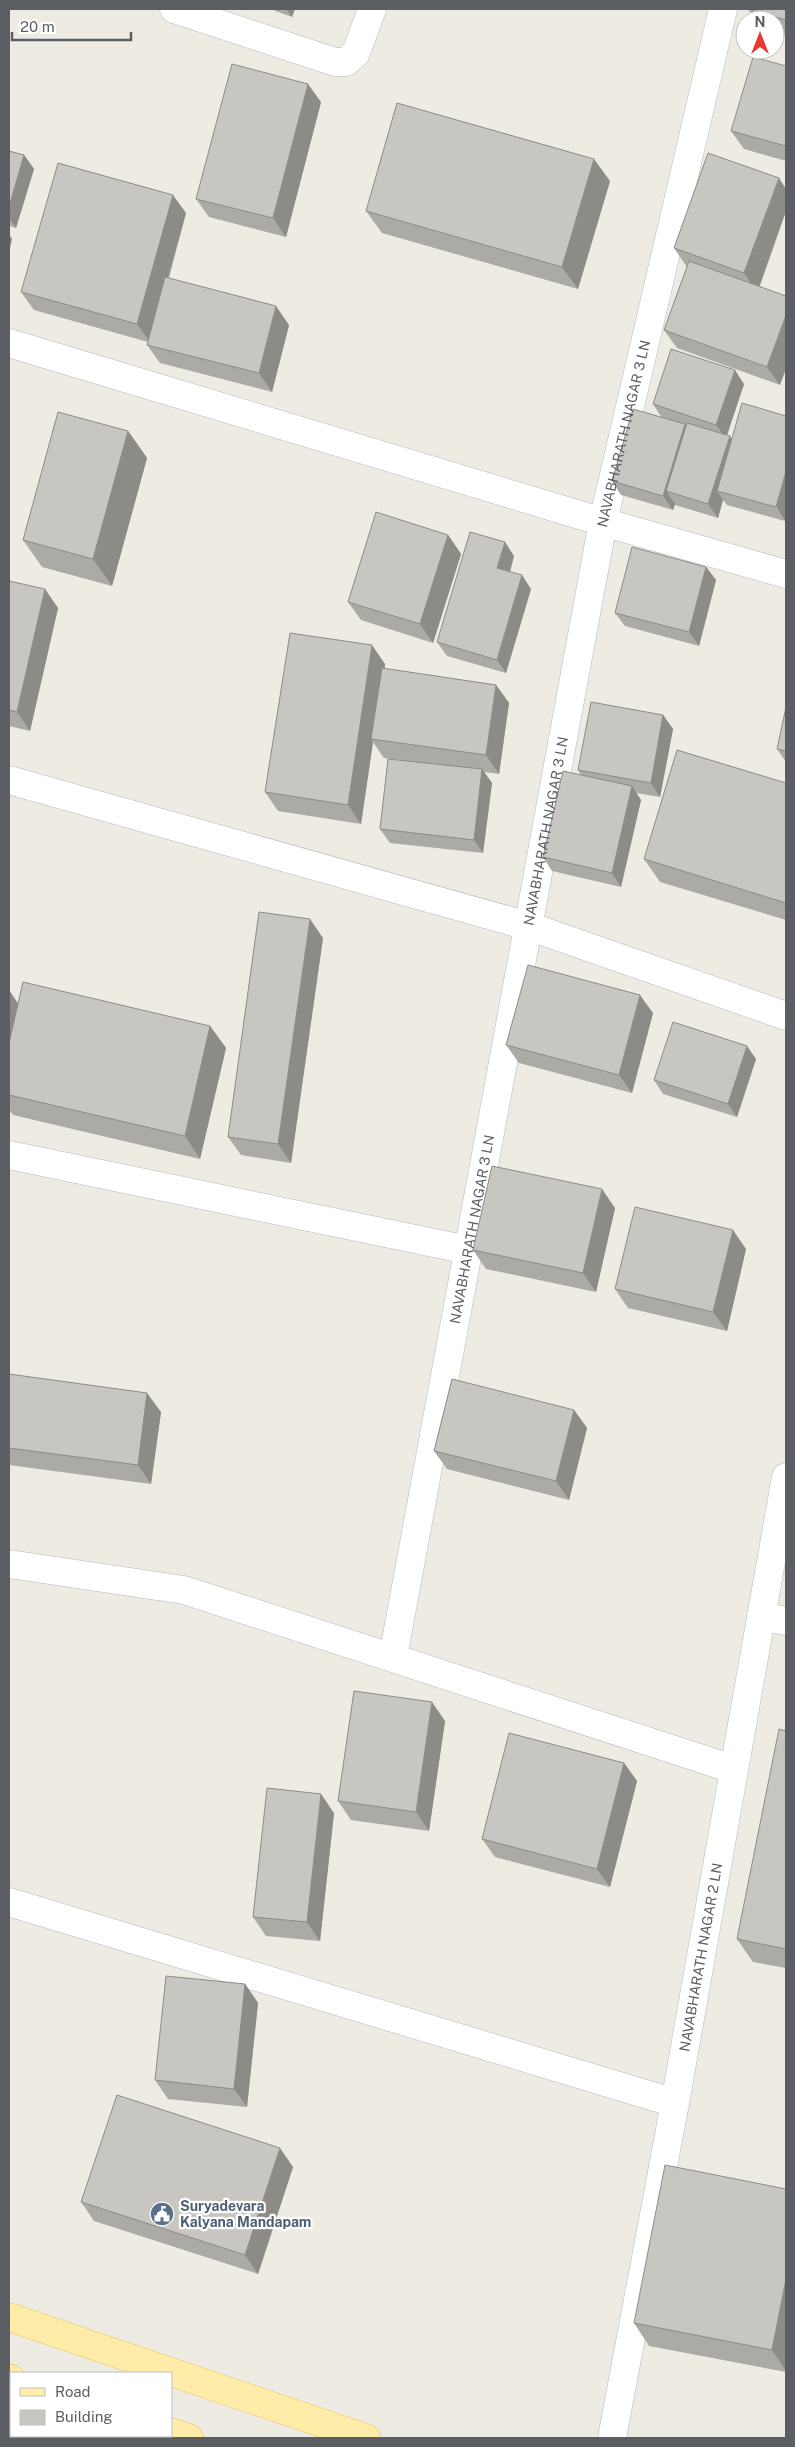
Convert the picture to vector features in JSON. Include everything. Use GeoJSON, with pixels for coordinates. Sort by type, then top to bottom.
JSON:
{"type":"FeatureCollection","features":[{"type":"Feature","properties":{"kind":"main road"},"geometry":{"type":"LineString","coordinates":[[9,2317],[171,2372]]}},
{"type":"Feature","properties":{"kind":"main road"},"geometry":{"type":"LineString","coordinates":[[172,2372],[366,2438]]}},
{"type":"Feature","properties":{"kind":"main road"},"geometry":{"type":"LineString","coordinates":[[172,2432],[189,2438]]}},
{"type":"Feature","properties":{"kind":"street"},"geometry":{"type":"LineString","coordinates":[[174,9],[335,62],[346,62],[356,53],[372,9]]}},
{"type":"Feature","properties":{"kind":"street","name":"NAVABHARATH NAGAR 3 LN"},"geometry":{"type":"LineString","coordinates":[[393,1657],[603,522],[723,9]]}},
{"type":"Feature","properties":{"kind":"street"},"geometry":{"type":"LineString","coordinates":[[9,342],[603,522],[786,574]]}},
{"type":"Feature","properties":{"kind":"street"},"geometry":{"type":"LineString","coordinates":[[9,780],[528,926],[786,1016]]}},
{"type":"Feature","properties":{"kind":"street"},"geometry":{"type":"LineString","coordinates":[[9,1155],[468,1250]]}},
{"type":"Feature","properties":{"kind":"street","name":"NAVABHARATH NAGAR 2 LN"},"geometry":{"type":"LineString","coordinates":[[612,2438],[675,2103],[733,1769],[773,1618],[786,1477]]}},
{"type":"Feature","properties":{"kind":"street"},"geometry":{"type":"LineString","coordinates":[[9,1564],[184,1590],[733,1769]]}},
{"type":"Feature","properties":{"kind":"street"},"geometry":{"type":"LineString","coordinates":[[9,1902],[675,2103]]}},
{"type":"Feature","properties":{"kind":"building"},"geometry":{"type":"Polygon","coordinates":[[[748,9],[786,9],[786,20],[785,10],[748,9]]]}},
{"type":"Feature","properties":{"kind":"building"},"geometry":{"type":"Polygon","coordinates":[[[752,60],[764,60],[786,66],[786,146],[731,131],[752,60]]]}},
{"type":"Feature","properties":{"kind":"building"},"geometry":{"type":"Polygon","coordinates":[[[232,64],[308,84],[273,218],[196,199],[232,64]]]}},
{"type":"Feature","properties":{"kind":"building"},"geometry":{"type":"Polygon","coordinates":[[[397,103],[594,159],[562,267],[366,211],[397,103]]]}},
{"type":"Feature","properties":{"kind":"building"},"geometry":{"type":"Polygon","coordinates":[[[9,151],[24,155],[9,207],[9,151]]]}},
{"type":"Feature","properties":{"kind":"building"},"geometry":{"type":"Polygon","coordinates":[[[708,153],[779,178],[744,273],[674,248],[708,153]]]}},
{"type":"Feature","properties":{"kind":"building"},"geometry":{"type":"Polygon","coordinates":[[[58,163],[173,195],[137,324],[21,292],[58,163]]]}},
{"type":"Feature","properties":{"kind":"building"},"geometry":{"type":"Polygon","coordinates":[[[689,261],[786,296],[786,315],[767,367],[664,330],[689,261]]]}},
{"type":"Feature","properties":{"kind":"building"},"geometry":{"type":"Polygon","coordinates":[[[165,277],[276,306],[259,373],[147,345],[165,277]]]}},
{"type":"Feature","properties":{"kind":"building"},"geometry":{"type":"Polygon","coordinates":[[[671,349],[735,370],[716,425],[653,404],[671,349]]]}},
{"type":"Feature","properties":{"kind":"building"},"geometry":{"type":"Polygon","coordinates":[[[742,403],[786,416],[786,471],[776,507],[717,491],[742,403]]]}},
{"type":"Feature","properties":{"kind":"building"},"geometry":{"type":"Polygon","coordinates":[[[633,409],[685,424],[663,496],[612,481],[633,409]]]}},
{"type":"Feature","properties":{"kind":"building"},"geometry":{"type":"Polygon","coordinates":[[[58,412],[128,431],[93,559],[23,540],[58,412]]]}},
{"type":"Feature","properties":{"kind":"building"},"geometry":{"type":"Polygon","coordinates":[[[687,423],[730,436],[708,504],[666,491],[687,423]]]}},
{"type":"Feature","properties":{"kind":"building"},"geometry":{"type":"Polygon","coordinates":[[[376,512],[448,535],[420,624],[348,602],[376,512]]]}},
{"type":"Feature","properties":{"kind":"building"},"geometry":{"type":"Polygon","coordinates":[[[470,532],[505,542],[497,568],[522,575],[497,660],[437,642],[470,532]]]}},
{"type":"Feature","properties":{"kind":"building"},"geometry":{"type":"Polygon","coordinates":[[[632,547],[706,567],[689,632],[615,613],[632,547]]]}},
{"type":"Feature","properties":{"kind":"building"},"geometry":{"type":"Polygon","coordinates":[[[9,581],[45,589],[17,712],[9,710],[9,581]]]}},
{"type":"Feature","properties":{"kind":"building"},"geometry":{"type":"Polygon","coordinates":[[[290,633],[372,645],[348,805],[265,792],[290,633]]]}},
{"type":"Feature","properties":{"kind":"building"},"geometry":{"type":"Polygon","coordinates":[[[382,668],[496,685],[486,755],[371,739],[382,668]]]}},
{"type":"Feature","properties":{"kind":"building"},"geometry":{"type":"Polygon","coordinates":[[[591,702],[663,715],[651,783],[578,770],[591,702]]]}},
{"type":"Feature","properties":{"kind":"building"},"geometry":{"type":"Polygon","coordinates":[[[786,707],[786,751],[777,749],[786,707]]]}},
{"type":"Feature","properties":{"kind":"building"},"geometry":{"type":"Polygon","coordinates":[[[677,750],[786,783],[786,903],[644,859],[677,750]]]}},
{"type":"Feature","properties":{"kind":"building"},"geometry":{"type":"Polygon","coordinates":[[[388,759],[482,769],[474,840],[380,829],[388,759]]]}},
{"type":"Feature","properties":{"kind":"building"},"geometry":{"type":"Polygon","coordinates":[[[563,771],[632,786],[612,873],[543,857],[563,771]]]}},
{"type":"Feature","properties":{"kind":"building"},"geometry":{"type":"Polygon","coordinates":[[[259,912],[310,919],[278,1144],[228,1137],[259,912]]]}},
{"type":"Feature","properties":{"kind":"building"},"geometry":{"type":"Polygon","coordinates":[[[528,965],[640,995],[619,1075],[506,1045],[528,965]]]}},
{"type":"Feature","properties":{"kind":"building"},"geometry":{"type":"Polygon","coordinates":[[[23,982],[210,1026],[185,1136],[9,1095],[9,1043],[23,982]]]}},
{"type":"Feature","properties":{"kind":"building"},"geometry":{"type":"Polygon","coordinates":[[[673,1022],[747,1046],[728,1104],[654,1080],[673,1022]]]}},
{"type":"Feature","properties":{"kind":"building"},"geometry":{"type":"Polygon","coordinates":[[[492,1166],[602,1189],[583,1273],[473,1250],[492,1166]]]}},
{"type":"Feature","properties":{"kind":"building"},"geometry":{"type":"Polygon","coordinates":[[[635,1207],[733,1230],[713,1312],[615,1289],[635,1207]]]}},
{"type":"Feature","properties":{"kind":"building"},"geometry":{"type":"Polygon","coordinates":[[[9,1374],[147,1393],[138,1465],[9,1448],[9,1374]]]}},
{"type":"Feature","properties":{"kind":"building"},"geometry":{"type":"Polygon","coordinates":[[[452,1379],[574,1410],[556,1481],[434,1451],[452,1379]]]}},
{"type":"Feature","properties":{"kind":"building"},"geometry":{"type":"Polygon","coordinates":[[[354,1691],[432,1702],[416,1812],[338,1801],[354,1691]]]}},
{"type":"Feature","properties":{"kind":"building"},"geometry":{"type":"Polygon","coordinates":[[[779,1729],[786,1731],[786,1949],[737,1939],[779,1729]]]}},
{"type":"Feature","properties":{"kind":"building"},"geometry":{"type":"Polygon","coordinates":[[[509,1733],[624,1763],[597,1869],[482,1839],[509,1733]]]}},
{"type":"Feature","properties":{"kind":"building"},"geometry":{"type":"Polygon","coordinates":[[[267,1788],[321,1794],[307,1922],[253,1917],[267,1788]]]}},
{"type":"Feature","properties":{"kind":"building"},"geometry":{"type":"Polygon","coordinates":[[[166,1976],[245,1984],[234,2089],[155,2080],[166,1976]]]}},
{"type":"Feature","properties":{"kind":"building"},"geometry":{"type":"Polygon","coordinates":[[[117,2095],[280,2148],[245,2255],[81,2202],[117,2095]]]}},
{"type":"Feature","properties":{"kind":"building"},"geometry":{"type":"Polygon","coordinates":[[[665,2165],[786,2189],[786,2279],[772,2350],[634,2323],[665,2165]]]}},
{"type":"Feature","properties":{"kind":"place","name":"Suryadevara Kalyana Mandapam"},"geometry":{"type":"Point","coordinates":[162,2214]}}]}
